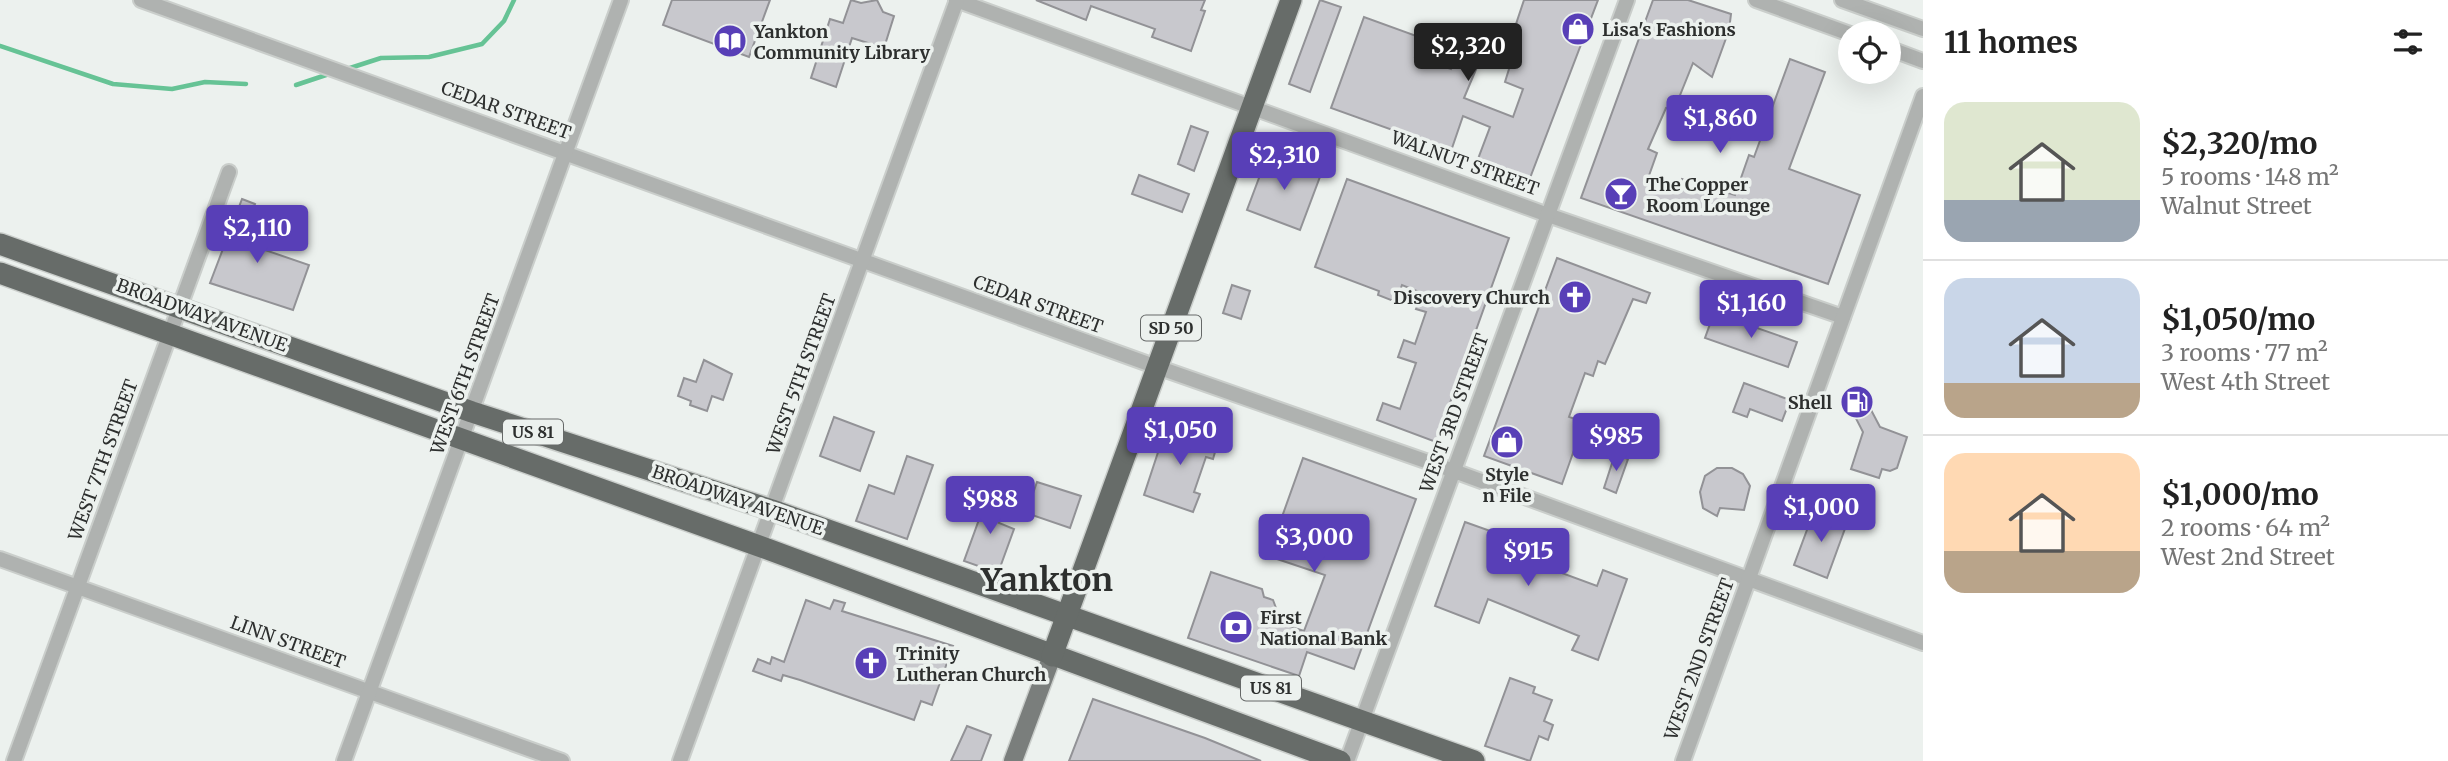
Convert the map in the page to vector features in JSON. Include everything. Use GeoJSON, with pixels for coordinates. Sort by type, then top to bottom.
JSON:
{"type":"FeatureCollection","features":[{"type":"Feature","properties":{"kind":"highway","name":"SD 50"},"geometry":{"type":"LineString","coordinates":[[1052,656],[1291,0]]}},
{"type":"Feature","properties":{"kind":"highway","name":"BROADWAY AVENUE"},"geometry":{"type":"LineString","coordinates":[[0,244],[472,412],[772,510],[1474,761]]}},
{"type":"Feature","properties":{"kind":"highway","name":"BROADWAY AVENUE"},"geometry":{"type":"LineString","coordinates":[[0,273],[759,546],[1340,761]]}},
{"type":"Feature","properties":{"kind":"main road"},"geometry":{"type":"LineString","coordinates":[[1013,761],[1052,656]]}},
{"type":"Feature","properties":{"kind":"street","name":"CEDAR STREET"},"geometry":{"type":"LineString","coordinates":[[141,0],[1157,367],[1454,471],[1923,643]]}},
{"type":"Feature","properties":{"kind":"street","name":"WEST 6TH STREET"},"geometry":{"type":"LineString","coordinates":[[344,761],[621,0]]}},
{"type":"Feature","properties":{"kind":"street","name":"WALNUT STREET"},"geometry":{"type":"LineString","coordinates":[[957,0],[1548,215],[1843,317]]}},
{"type":"Feature","properties":{"kind":"street","name":"WEST 5TH STREET"},"geometry":{"type":"LineString","coordinates":[[680,761],[957,0]]}},
{"type":"Feature","properties":{"kind":"street","name":"WEST 3RD STREET"},"geometry":{"type":"LineString","coordinates":[[1348,761],[1627,0]]}},
{"type":"Feature","properties":{"kind":"street"},"geometry":{"type":"LineString","coordinates":[[1756,0],[1838,30]]}},
{"type":"Feature","properties":{"kind":"street"},"geometry":{"type":"LineString","coordinates":[[1842,0],[1923,29]]}},
{"type":"Feature","properties":{"kind":"street"},"geometry":{"type":"LineString","coordinates":[[1901,53],[1923,61]]}},
{"type":"Feature","properties":{"kind":"street","name":"WEST 2ND STREET"},"geometry":{"type":"LineString","coordinates":[[1683,761],[1923,96]]}},
{"type":"Feature","properties":{"kind":"street","name":"WEST 7TH STREET"},"geometry":{"type":"LineString","coordinates":[[14,761],[229,172]]}},
{"type":"Feature","properties":{"kind":"street","name":"LINN STREET"},"geometry":{"type":"LineString","coordinates":[[0,559],[562,761]]}},
{"type":"Feature","properties":{"kind":"building","name":"Yankton Community Library"},"geometry":{"type":"Polygon","coordinates":[[[672,0],[770,0],[749,57],[663,25],[672,0]]]}},
{"type":"Feature","properties":{"kind":"building"},"geometry":{"type":"Polygon","coordinates":[[[851,0],[861,3],[877,0],[883,12],[894,16],[884,48],[852,38],[836,87],[811,78],[830,19],[843,23],[851,0]]]}},
{"type":"Feature","properties":{"kind":"building"},"geometry":{"type":"Polygon","coordinates":[[[1036,0],[1205,0],[1201,10],[1205,11],[1191,51],[1152,37],[1155,29],[1091,6],[1086,20],[1036,0]]]}},
{"type":"Feature","properties":{"kind":"building"},"geometry":{"type":"Polygon","coordinates":[[[1320,0],[1341,7],[1310,92],[1289,84],[1320,0]]]}},
{"type":"Feature","properties":{"kind":"building"},"geometry":{"type":"Polygon","coordinates":[[[1524,0],[1598,0],[1530,178],[1478,159],[1490,127],[1463,116],[1451,151],[1331,108],[1364,17],[1422,38],[1415,57],[1451,69],[1460,46],[1482,55],[1464,98],[1513,117],[1523,89],[1505,82],[1514,53],[1507,51],[1524,0]]]}},
{"type":"Feature","properties":{"kind":"building"},"geometry":{"type":"Polygon","coordinates":[[[1653,0],[1688,0],[1731,14],[1729,30],[1712,77],[1693,63],[1674,110],[1666,108],[1648,149],[1657,153],[1646,184],[1676,193],[1682,179],[1735,195],[1749,155],[1754,157],[1790,59],[1825,72],[1789,169],[1860,195],[1828,284],[1581,198],[1653,0]]]}},
{"type":"Feature","properties":{"kind":"building"},"geometry":{"type":"Polygon","coordinates":[[[1191,126],[1208,132],[1194,171],[1178,164],[1191,126]]]}},
{"type":"Feature","properties":{"kind":"building"},"geometry":{"type":"Polygon","coordinates":[[[1268,154],[1321,174],[1300,230],[1247,210],[1268,154]]]}},
{"type":"Feature","properties":{"kind":"building"},"geometry":{"type":"Polygon","coordinates":[[[1139,175],[1189,194],[1182,212],[1132,194],[1139,175]]]}},
{"type":"Feature","properties":{"kind":"building"},"geometry":{"type":"Polygon","coordinates":[[[1347,179],[1509,238],[1436,442],[1377,420],[1383,403],[1400,409],[1416,363],[1398,357],[1404,340],[1415,344],[1426,312],[1416,309],[1422,293],[1402,285],[1396,302],[1378,295],[1379,291],[1315,267],[1347,179]]]}},
{"type":"Feature","properties":{"kind":"building"},"geometry":{"type":"Polygon","coordinates":[[[242,199],[255,204],[248,222],[263,228],[256,247],[309,265],[293,310],[210,283],[242,199]]]}},
{"type":"Feature","properties":{"kind":"building"},"geometry":{"type":"Polygon","coordinates":[[[1557,258],[1650,293],[1646,303],[1633,299],[1605,364],[1598,361],[1593,376],[1585,373],[1569,417],[1584,422],[1562,484],[1484,456],[1557,258]]]}},
{"type":"Feature","properties":{"kind":"building"},"geometry":{"type":"Polygon","coordinates":[[[1232,285],[1250,291],[1241,319],[1223,313],[1232,285]]]}},
{"type":"Feature","properties":{"kind":"building"},"geometry":{"type":"Polygon","coordinates":[[[1714,313],[1797,342],[1788,367],[1705,338],[1714,313]]]}},
{"type":"Feature","properties":{"kind":"building"},"geometry":{"type":"Polygon","coordinates":[[[704,360],[732,374],[723,400],[712,396],[707,411],[690,405],[691,401],[678,396],[684,378],[696,382],[704,360]]]}},
{"type":"Feature","properties":{"kind":"building"},"geometry":{"type":"Polygon","coordinates":[[[1744,383],[1790,400],[1782,421],[1750,409],[1747,417],[1733,412],[1744,383]]]}},
{"type":"Feature","properties":{"kind":"building"},"geometry":{"type":"Polygon","coordinates":[[[1860,389],[1880,427],[1907,437],[1897,468],[1890,471],[1882,469],[1879,478],[1851,469],[1863,432],[1845,397],[1860,389]]]}},
{"type":"Feature","properties":{"kind":"building"},"geometry":{"type":"Polygon","coordinates":[[[834,417],[874,432],[860,471],[820,456],[834,417]]]}},
{"type":"Feature","properties":{"kind":"building"},"geometry":{"type":"Polygon","coordinates":[[[1187,424],[1209,432],[1206,441],[1217,445],[1213,459],[1206,457],[1194,492],[1200,494],[1193,512],[1144,495],[1167,425],[1185,431],[1187,424]]]}},
{"type":"Feature","properties":{"kind":"building"},"geometry":{"type":"Polygon","coordinates":[[[1615,454],[1628,459],[1616,493],[1604,488],[1615,454]]]}},
{"type":"Feature","properties":{"kind":"building"},"geometry":{"type":"Polygon","coordinates":[[[907,456],[933,465],[907,539],[856,521],[869,485],[894,494],[907,456]]]}},
{"type":"Feature","properties":{"kind":"building"},"geometry":{"type":"Polygon","coordinates":[[[1303,458],[1416,499],[1354,669],[1307,652],[1299,676],[1188,638],[1211,572],[1262,589],[1264,597],[1273,600],[1282,624],[1304,631],[1325,575],[1268,556],[1303,458]]]}},
{"type":"Feature","properties":{"kind":"building"},"geometry":{"type":"Polygon","coordinates":[[[1717,468],[1732,468],[1743,474],[1750,486],[1744,510],[1720,508],[1717,516],[1703,508],[1700,492],[1705,476],[1717,468]]]}},
{"type":"Feature","properties":{"kind":"building"},"geometry":{"type":"Polygon","coordinates":[[[1037,482],[1081,496],[1070,528],[1026,513],[1037,482]]]}},
{"type":"Feature","properties":{"kind":"building"},"geometry":{"type":"Polygon","coordinates":[[[989,492],[1008,499],[999,523],[1014,529],[998,573],[964,561],[989,492]]]}},
{"type":"Feature","properties":{"kind":"building"},"geometry":{"type":"Polygon","coordinates":[[[1814,511],[1847,523],[1827,578],[1794,565],[1814,511]]]}},
{"type":"Feature","properties":{"kind":"building"},"geometry":{"type":"Polygon","coordinates":[[[1465,522],[1552,553],[1548,568],[1597,586],[1603,570],[1627,579],[1598,660],[1572,650],[1579,636],[1488,599],[1479,623],[1435,606],[1465,522]]]}},
{"type":"Feature","properties":{"kind":"building"},"geometry":{"type":"Polygon","coordinates":[[[806,600],[830,609],[834,600],[845,603],[842,611],[953,646],[932,705],[921,701],[914,720],[800,680],[783,675],[781,681],[753,671],[758,659],[770,664],[772,657],[784,662],[806,600]]]}},
{"type":"Feature","properties":{"kind":"building"},"geometry":{"type":"Polygon","coordinates":[[[1510,678],[1535,687],[1533,693],[1552,700],[1544,721],[1553,725],[1548,740],[1539,736],[1530,761],[1485,746],[1510,678]]]}},
{"type":"Feature","properties":{"kind":"building"},"geometry":{"type":"Polygon","coordinates":[[[1093,699],[1205,738],[1261,761],[1069,761],[1093,699]]]}},
{"type":"Feature","properties":{"kind":"building"},"geometry":{"type":"Polygon","coordinates":[[[967,726],[991,735],[981,761],[951,761],[967,726]]]}},
{"type":"Feature","properties":{"kind":"waterway"},"geometry":{"type":"LineString","coordinates":[[347,69],[381,58],[429,57],[482,44],[504,21],[514,0]]}},
{"type":"Feature","properties":{"kind":"waterway"},"geometry":{"type":"LineString","coordinates":[[0,46],[113,84],[172,89],[205,82],[246,84]]}},
{"type":"Feature","properties":{"kind":"waterway"},"geometry":{"type":"LineString","coordinates":[[296,85],[332,73]]}},
{"type":"Feature","properties":{"kind":"place","name":"Lisa's Fashions"},"geometry":{"type":"Point","coordinates":[1578,29]}},
{"type":"Feature","properties":{"kind":"place","name":"Yankton Community Library"},"geometry":{"type":"Point","coordinates":[730,41]}},
{"type":"Feature","properties":{"kind":"place","name":"The Copper Room Lounge"},"geometry":{"type":"Point","coordinates":[1621,194]}},
{"type":"Feature","properties":{"kind":"place","name":"Discovery Church"},"geometry":{"type":"Point","coordinates":[1575,297]}},
{"type":"Feature","properties":{"kind":"place","name":"Shell"},"geometry":{"type":"Point","coordinates":[1857,402]}},
{"type":"Feature","properties":{"kind":"place","name":"Style n File"},"geometry":{"type":"Point","coordinates":[1507,442]}},
{"type":"Feature","properties":{"kind":"place","name":"First National Bank"},"geometry":{"type":"Point","coordinates":[1236,627]}},
{"type":"Feature","properties":{"kind":"place","name":"Trinity Lutheran Church"},"geometry":{"type":"Point","coordinates":[871,663]}},
{"type":"Feature","properties":{"kind":"district","name":"Yankton"},"geometry":{"type":"Point","coordinates":[1047,580]}}]}
